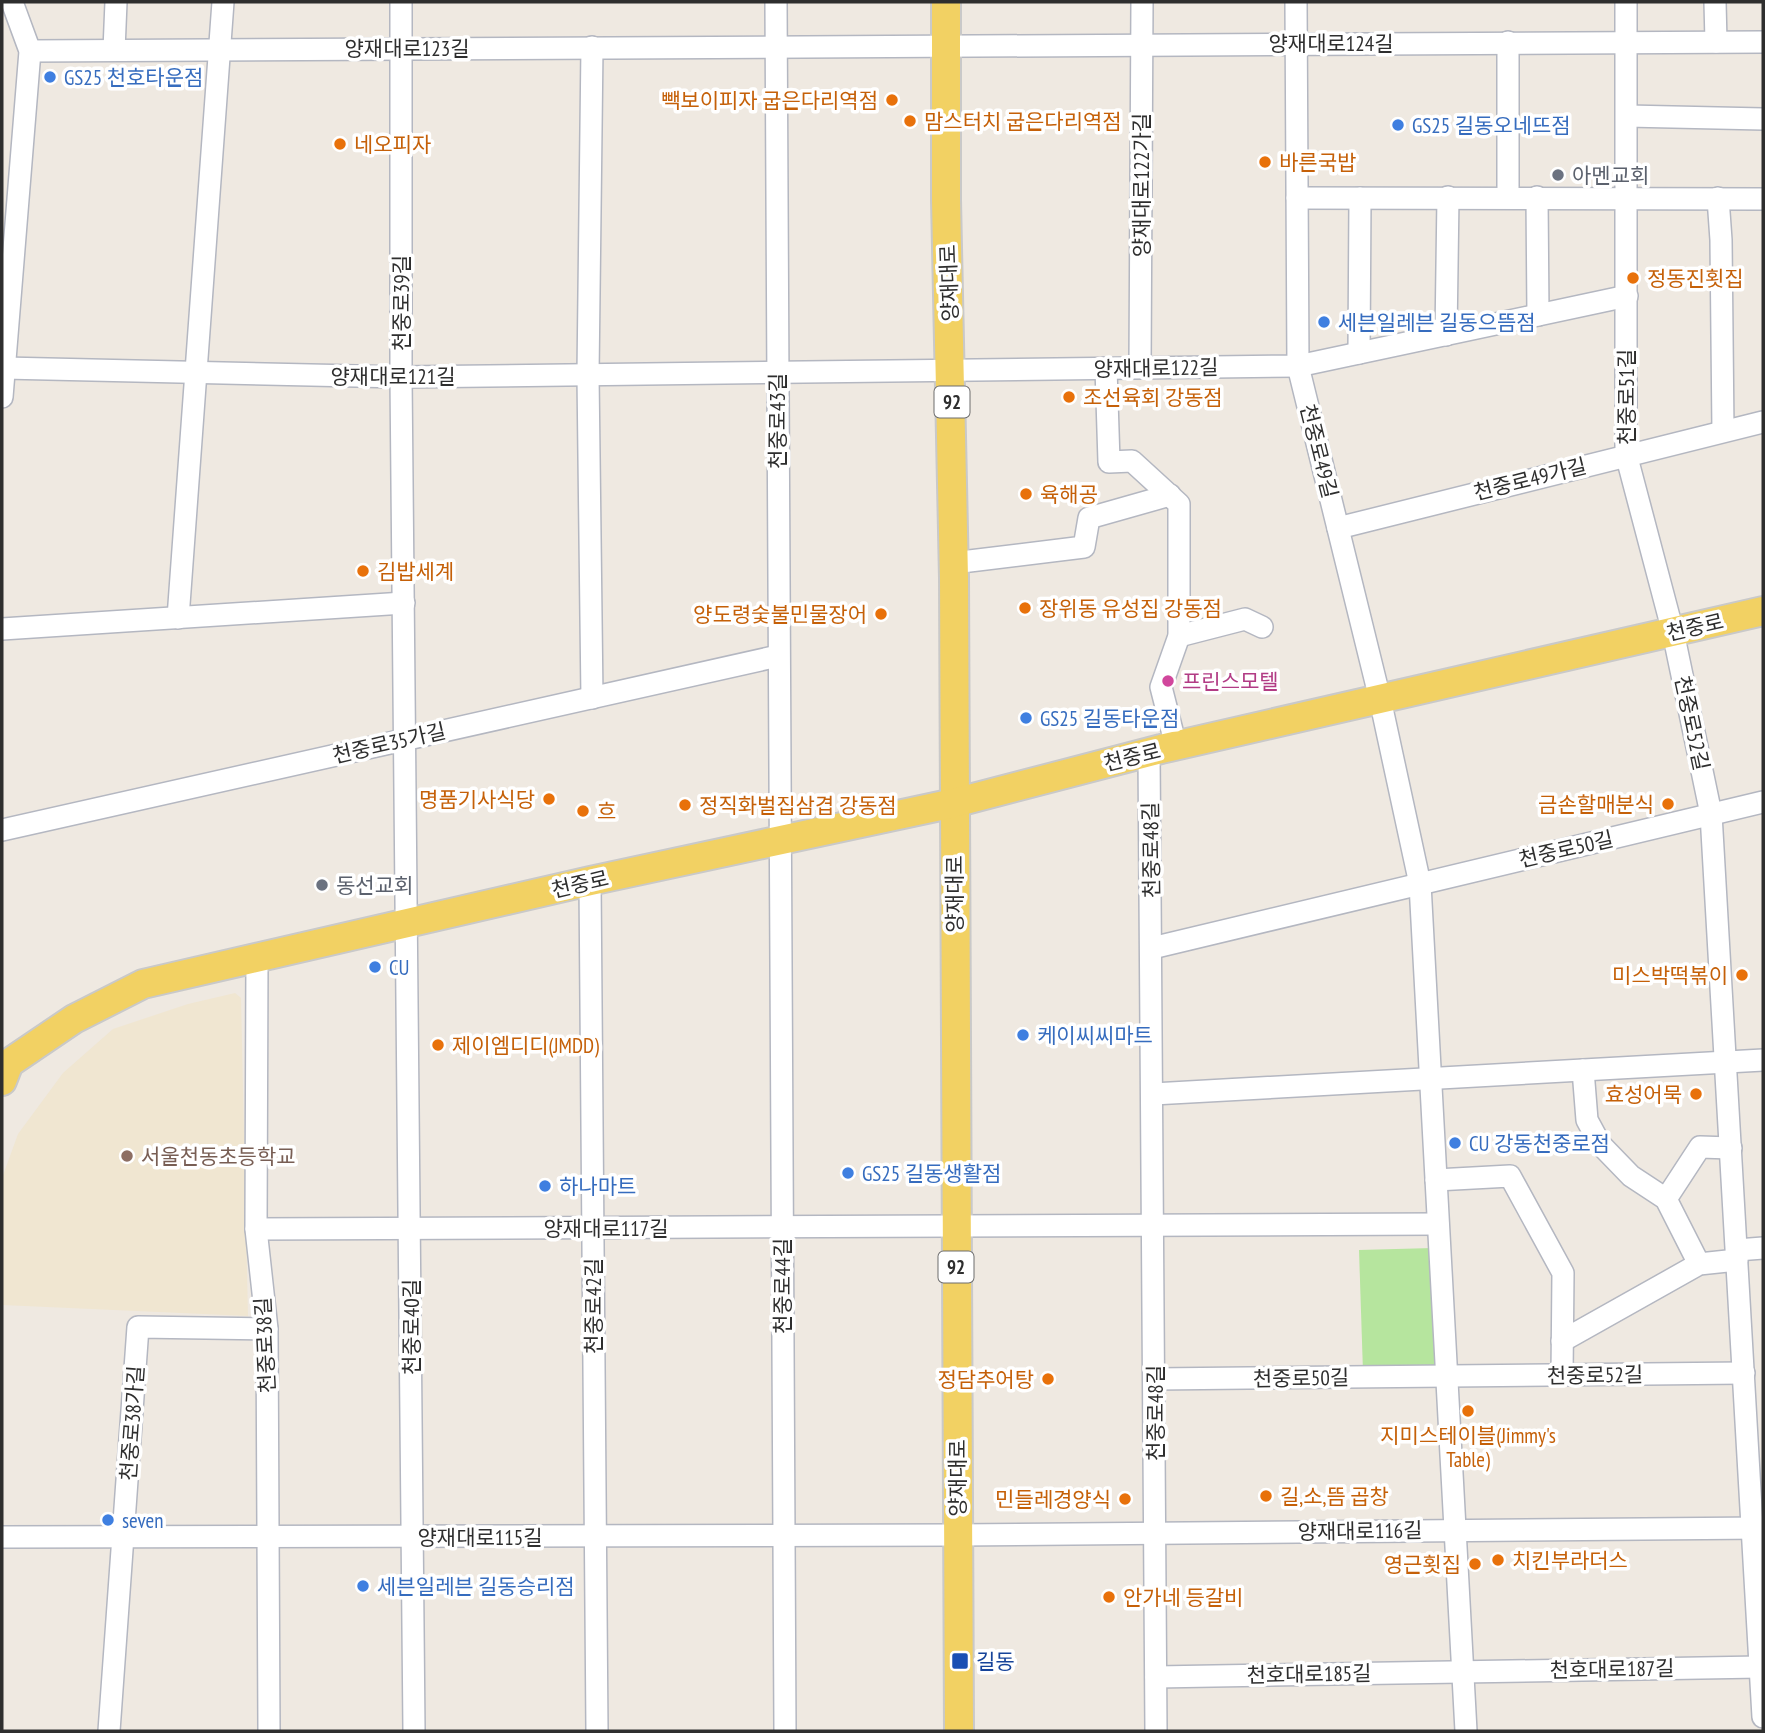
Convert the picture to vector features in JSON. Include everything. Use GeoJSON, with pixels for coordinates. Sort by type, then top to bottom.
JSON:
{"type":"FeatureCollection","features":[{"type":"Feature","properties":{"kind":"main road","name":"양재대로"},"geometry":{"type":"LineString","coordinates":[[946,2],[946,200],[953,563],[959,1731]]}},
{"type":"Feature","properties":{"kind":"main road","name":"천중로"},"geometry":{"type":"LineString","coordinates":[[4,1067],[74,1018],[143,984],[590,881],[954,803],[1163,749],[1763,611]]}},
{"type":"Feature","properties":{"kind":"street"},"geometry":{"type":"LineString","coordinates":[[2,397],[5,277],[30,51],[12,2]]}},
{"type":"Feature","properties":{"kind":"street"},"geometry":{"type":"LineString","coordinates":[[114,50],[116,2]]}},
{"type":"Feature","properties":{"kind":"street"},"geometry":{"type":"LineString","coordinates":[[178,618],[223,2]]}},
{"type":"Feature","properties":{"kind":"street","name":"천중로39길"},"geometry":{"type":"LineString","coordinates":[[401,2],[401,377],[408,923]]}},
{"type":"Feature","properties":{"kind":"street","name":"천중로43길"},"geometry":{"type":"LineString","coordinates":[[776,2],[778,841]]}},
{"type":"Feature","properties":{"kind":"street","name":"양재대로122가길"},"geometry":{"type":"LineString","coordinates":[[1140,367],[1142,2]]}},
{"type":"Feature","properties":{"kind":"street","name":"천중로49길"},"geometry":{"type":"LineString","coordinates":[[1296,2],[1298,366],[1380,699]]}},
{"type":"Feature","properties":{"kind":"street","name":"천중로51길"},"geometry":{"type":"LineString","coordinates":[[1626,2],[1626,454],[1673,632]]}},
{"type":"Feature","properties":{"kind":"street"},"geometry":{"type":"LineString","coordinates":[[1715,2],[1716,42]]}},
{"type":"Feature","properties":{"kind":"street"},"geometry":{"type":"LineString","coordinates":[[1508,42],[1508,197]]}},
{"type":"Feature","properties":{"kind":"street","name":"양재대로124길"},"geometry":{"type":"LineString","coordinates":[[946,48],[1296,43],[1763,42]]}},
{"type":"Feature","properties":{"kind":"street","name":"양재대로123길"},"geometry":{"type":"LineString","coordinates":[[30,51],[402,47],[946,48]]}},
{"type":"Feature","properties":{"kind":"street"},"geometry":{"type":"LineString","coordinates":[[592,47],[587,375],[592,698]]}},
{"type":"Feature","properties":{"kind":"street"},"geometry":{"type":"LineString","coordinates":[[1627,116],[1763,119]]}},
{"type":"Feature","properties":{"kind":"street"},"geometry":{"type":"LineString","coordinates":[[1446,335],[1448,197]]}},
{"type":"Feature","properties":{"kind":"street"},"geometry":{"type":"LineString","coordinates":[[1536,197],[1538,315]]}},
{"type":"Feature","properties":{"kind":"street"},"geometry":{"type":"LineString","coordinates":[[1297,198],[1763,199]]}},
{"type":"Feature","properties":{"kind":"street"},"geometry":{"type":"LineString","coordinates":[[1359,353],[1360,198]]}},
{"type":"Feature","properties":{"kind":"street"},"geometry":{"type":"LineString","coordinates":[[1718,198],[1723,431]]}},
{"type":"Feature","properties":{"kind":"street","name":"양재대로122길"},"geometry":{"type":"LineString","coordinates":[[951,371],[1298,366],[1627,296]]}},
{"type":"Feature","properties":{"kind":"street","name":"양재대로121길"},"geometry":{"type":"LineString","coordinates":[[4,368],[401,377],[951,371]]}},
{"type":"Feature","properties":{"kind":"street"},"geometry":{"type":"LineString","coordinates":[[1106,368],[1109,462],[1132,461],[1170,495]]}},
{"type":"Feature","properties":{"kind":"street","name":"천중로49가길"},"geometry":{"type":"LineString","coordinates":[[1338,528],[1626,454],[1763,422]]}},
{"type":"Feature","properties":{"kind":"street"},"geometry":{"type":"LineString","coordinates":[[953,563],[1084,547],[1089,518],[1170,495]]}},
{"type":"Feature","properties":{"kind":"street","name":"천중로"},"geometry":{"type":"LineString","coordinates":[[1163,749],[1161,687],[1179,636],[1179,504],[1170,495]]}},
{"type":"Feature","properties":{"kind":"street"},"geometry":{"type":"LineString","coordinates":[[2,629],[404,603]]}},
{"type":"Feature","properties":{"kind":"street"},"geometry":{"type":"LineString","coordinates":[[1179,636],[1245,619],[1262,627]]}},
{"type":"Feature","properties":{"kind":"street","name":"천중로52길"},"geometry":{"type":"LineString","coordinates":[[1673,632],[1711,814],[1744,1373],[1758,1528]]}},
{"type":"Feature","properties":{"kind":"street","name":"천중로35가길"},"geometry":{"type":"LineString","coordinates":[[2,830],[778,656]]}},
{"type":"Feature","properties":{"kind":"street"},"geometry":{"type":"LineString","coordinates":[[1380,699],[1420,884],[1466,1731]]}},
{"type":"Feature","properties":{"kind":"street","name":"천중로48길"},"geometry":{"type":"LineString","coordinates":[[1156,1731],[1152,948],[1163,749]]}},
{"type":"Feature","properties":{"kind":"street"},"geometry":{"type":"LineString","coordinates":[[1711,814],[1763,802]]}},
{"type":"Feature","properties":{"kind":"street","name":"천중로50길"},"geometry":{"type":"LineString","coordinates":[[1420,884],[1711,814]]}},
{"type":"Feature","properties":{"kind":"street","name":"천중로44길"},"geometry":{"type":"LineString","coordinates":[[778,841],[785,1731]]}},
{"type":"Feature","properties":{"kind":"street","name":"천중로42길"},"geometry":{"type":"LineString","coordinates":[[590,881],[597,1731]]}},
{"type":"Feature","properties":{"kind":"street"},"geometry":{"type":"LineString","coordinates":[[1152,948],[1420,884]]}},
{"type":"Feature","properties":{"kind":"street","name":"천중로40길"},"geometry":{"type":"LineString","coordinates":[[408,923],[414,1731]]}},
{"type":"Feature","properties":{"kind":"street","name":"천중로38길"},"geometry":{"type":"LineString","coordinates":[[257,958],[256,1229],[267,1329],[269,1731]]}},
{"type":"Feature","properties":{"kind":"street"},"geometry":{"type":"LineString","coordinates":[[1153,1094],[1763,1060]]}},
{"type":"Feature","properties":{"kind":"street"},"geometry":{"type":"LineString","coordinates":[[1583,1070],[1587,1120],[1600,1144],[1631,1176],[1666,1199],[1699,1264]]}},
{"type":"Feature","properties":{"kind":"street"},"geometry":{"type":"LineString","coordinates":[[1666,1199],[1700,1147],[1731,1148]]}},
{"type":"Feature","properties":{"kind":"street"},"geometry":{"type":"LineString","coordinates":[[1436,1180],[1510,1177],[1563,1273],[1562,1375]]}},
{"type":"Feature","properties":{"kind":"street"},"geometry":{"type":"LineString","coordinates":[[956,1225],[1438,1224]]}},
{"type":"Feature","properties":{"kind":"street","name":"양재대로117길"},"geometry":{"type":"LineString","coordinates":[[256,1229],[956,1225]]}},
{"type":"Feature","properties":{"kind":"street"},"geometry":{"type":"LineString","coordinates":[[1737,1255],[1763,1248]]}},
{"type":"Feature","properties":{"kind":"street","name":"천중로52길"},"geometry":{"type":"LineString","coordinates":[[1562,1341],[1699,1264],[1737,1255]]}},
{"type":"Feature","properties":{"kind":"street","name":"천중로38가길"},"geometry":{"type":"LineString","coordinates":[[109,1731],[125,1538],[138,1327],[267,1329]]}},
{"type":"Feature","properties":{"kind":"street","name":"천중로52길"},"geometry":{"type":"LineString","coordinates":[[1446,1376],[1744,1373]]}},
{"type":"Feature","properties":{"kind":"street","name":"천중로50길"},"geometry":{"type":"LineString","coordinates":[[1155,1379],[1446,1376]]}},
{"type":"Feature","properties":{"kind":"street"},"geometry":{"type":"LineString","coordinates":[[1758,1528],[1763,1717]]}},
{"type":"Feature","properties":{"kind":"street","name":"양재대로116길"},"geometry":{"type":"LineString","coordinates":[[957,1535],[1758,1528]]}},
{"type":"Feature","properties":{"kind":"street","name":"양재대로115길"},"geometry":{"type":"LineString","coordinates":[[2,1538],[957,1535]]}},
{"type":"Feature","properties":{"kind":"street","name":"천호대로187길"},"geometry":{"type":"LineString","coordinates":[[1463,1672],[1760,1667]]}},
{"type":"Feature","properties":{"kind":"street","name":"천호대로185길"},"geometry":{"type":"LineString","coordinates":[[1156,1677],[1463,1672]]}},
{"type":"Feature","properties":{"kind":"shaded area","name":"서울천동초등학교"},"geometry":{"type":"Polygon","coordinates":[[[235,993],[241,998],[248,1316],[2,1305],[2,1178],[18,1134],[63,1073],[113,1029],[188,1004],[235,993]]]}},
{"type":"Feature","properties":{"kind":"green space"},"geometry":{"type":"Polygon","coordinates":[[[1433,1248],[1441,1370],[1363,1372],[1359,1250],[1433,1248]]]}},
{"type":"Feature","properties":{"kind":"place","name":"GS25 천호타운점"},"geometry":{"type":"Point","coordinates":[50,77]}},
{"type":"Feature","properties":{"kind":"place","name":"빽보이피자 굽은다리역점"},"geometry":{"type":"Point","coordinates":[892,100]}},
{"type":"Feature","properties":{"kind":"place","name":"맘스터치 굽은다리역점"},"geometry":{"type":"Point","coordinates":[910,121]}},
{"type":"Feature","properties":{"kind":"place","name":"GS25 길동오네뜨점"},"geometry":{"type":"Point","coordinates":[1398,125]}},
{"type":"Feature","properties":{"kind":"place","name":"네오피자"},"geometry":{"type":"Point","coordinates":[340,144]}},
{"type":"Feature","properties":{"kind":"place","name":"바른국밥"},"geometry":{"type":"Point","coordinates":[1265,162]}},
{"type":"Feature","properties":{"kind":"place","name":"아멘교회"},"geometry":{"type":"Point","coordinates":[1558,175]}},
{"type":"Feature","properties":{"kind":"place","name":"정동진횟집"},"geometry":{"type":"Point","coordinates":[1633,278]}},
{"type":"Feature","properties":{"kind":"place","name":"세븐일레븐 길동으뜸점"},"geometry":{"type":"Point","coordinates":[1324,322]}},
{"type":"Feature","properties":{"kind":"place","name":"조선육회 강동점"},"geometry":{"type":"Point","coordinates":[1069,397]}},
{"type":"Feature","properties":{"kind":"place","name":"육해공"},"geometry":{"type":"Point","coordinates":[1026,494]}},
{"type":"Feature","properties":{"kind":"place","name":"김밥세계"},"geometry":{"type":"Point","coordinates":[363,571]}},
{"type":"Feature","properties":{"kind":"place","name":"장위동 유성집 강동점"},"geometry":{"type":"Point","coordinates":[1025,608]}},
{"type":"Feature","properties":{"kind":"place","name":"양도령숯불민물장어"},"geometry":{"type":"Point","coordinates":[881,614]}},
{"type":"Feature","properties":{"kind":"place","name":"프린스모텔"},"geometry":{"type":"Point","coordinates":[1168,681]}},
{"type":"Feature","properties":{"kind":"place","name":"GS25 길동타운점"},"geometry":{"type":"Point","coordinates":[1026,718]}},
{"type":"Feature","properties":{"kind":"place","name":"명품기사식당"},"geometry":{"type":"Point","coordinates":[549,799]}},
{"type":"Feature","properties":{"kind":"place","name":"금손할매분식"},"geometry":{"type":"Point","coordinates":[1668,804]}},
{"type":"Feature","properties":{"kind":"place","name":"정직화벌집삼겹 강동점"},"geometry":{"type":"Point","coordinates":[685,805]}},
{"type":"Feature","properties":{"kind":"place","name":"흐"},"geometry":{"type":"Point","coordinates":[583,811]}},
{"type":"Feature","properties":{"kind":"place","name":"동선교회"},"geometry":{"type":"Point","coordinates":[322,885]}},
{"type":"Feature","properties":{"kind":"place","name":"CU"},"geometry":{"type":"Point","coordinates":[375,967]}},
{"type":"Feature","properties":{"kind":"place","name":"미스박떡볶이"},"geometry":{"type":"Point","coordinates":[1742,975]}},
{"type":"Feature","properties":{"kind":"place","name":"케이씨씨마트"},"geometry":{"type":"Point","coordinates":[1023,1035]}},
{"type":"Feature","properties":{"kind":"place","name":"제이엠디디(JMDD)"},"geometry":{"type":"Point","coordinates":[438,1045]}},
{"type":"Feature","properties":{"kind":"place","name":"효성어묵"},"geometry":{"type":"Point","coordinates":[1696,1094]}},
{"type":"Feature","properties":{"kind":"place","name":"CU 강동천중로점"},"geometry":{"type":"Point","coordinates":[1455,1143]}},
{"type":"Feature","properties":{"kind":"place","name":"서울천동초등학교"},"geometry":{"type":"Point","coordinates":[127,1156]}},
{"type":"Feature","properties":{"kind":"place","name":"GS25 길동생활점"},"geometry":{"type":"Point","coordinates":[848,1173]}},
{"type":"Feature","properties":{"kind":"place","name":"하나마트"},"geometry":{"type":"Point","coordinates":[545,1186]}},
{"type":"Feature","properties":{"kind":"place","name":"정담추어탕"},"geometry":{"type":"Point","coordinates":[1048,1379]}},
{"type":"Feature","properties":{"kind":"place","name":"지미스테이블(Jimmy's Table)"},"geometry":{"type":"Point","coordinates":[1468,1411]}},
{"type":"Feature","properties":{"kind":"place","name":"길,소,뜸 곱창"},"geometry":{"type":"Point","coordinates":[1266,1496]}},
{"type":"Feature","properties":{"kind":"place","name":"민들레경양식"},"geometry":{"type":"Point","coordinates":[1125,1499]}},
{"type":"Feature","properties":{"kind":"place","name":"seven"},"geometry":{"type":"Point","coordinates":[108,1520]}},
{"type":"Feature","properties":{"kind":"place","name":"치킨부라더스"},"geometry":{"type":"Point","coordinates":[1498,1560]}},
{"type":"Feature","properties":{"kind":"place","name":"영근횟집"},"geometry":{"type":"Point","coordinates":[1475,1564]}},
{"type":"Feature","properties":{"kind":"place","name":"세븐일레븐 길동승리점"},"geometry":{"type":"Point","coordinates":[363,1586]}},
{"type":"Feature","properties":{"kind":"place","name":"안가네 등갈비"},"geometry":{"type":"Point","coordinates":[1109,1597]}},
{"type":"Feature","properties":{"kind":"place","name":"길동"},"geometry":{"type":"Point","coordinates":[960,1661]}}]}
